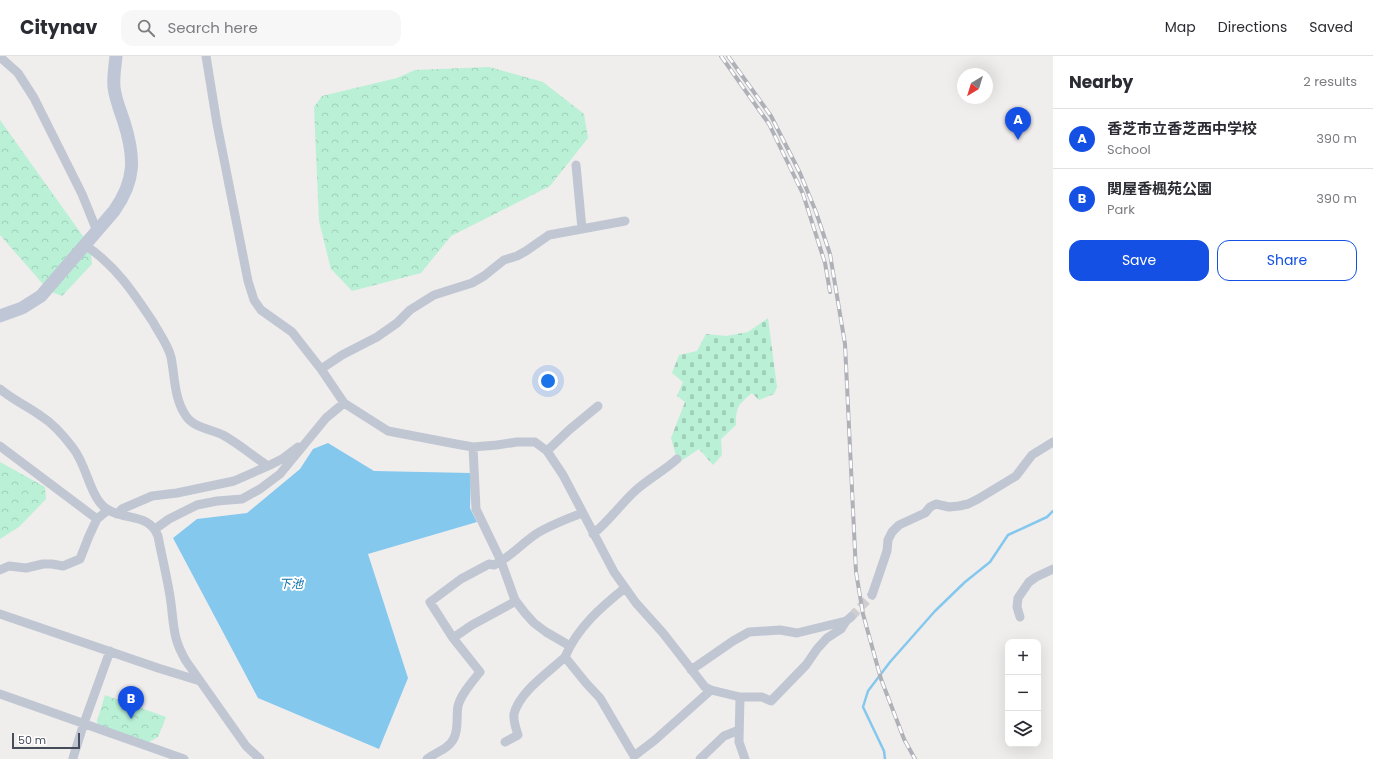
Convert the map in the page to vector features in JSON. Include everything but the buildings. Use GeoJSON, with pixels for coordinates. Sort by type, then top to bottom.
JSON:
{"type":"FeatureCollection","features":[{"type":"Feature","properties":{"kind":"street"},"geometry":{"type":"LineString","coordinates":[[0,316],[22,308],[41,296],[121,201],[129,185],[132,166],[131,147],[114,86],[116,56]]}},
{"type":"Feature","properties":{"kind":"street"},"geometry":{"type":"LineString","coordinates":[[206,56],[217,124],[243,259],[254,300],[261,310],[292,332],[344,403],[388,431],[448,443],[473,446],[497,445],[516,442],[535,442],[547,451],[563,475],[614,572],[636,603],[663,633],[700,682],[711,690],[740,697],[762,697],[771,700],[806,665],[827,638],[841,629],[849,619],[798,634],[780,630],[749,632],[733,641],[692,670]]}},
{"type":"Feature","properties":{"kind":"street"},"geometry":{"type":"LineString","coordinates":[[0,57],[18,73],[34,98],[82,194],[97,231]]}},
{"type":"Feature","properties":{"kind":"street"},"geometry":{"type":"LineString","coordinates":[[576,165],[582,228]]}},
{"type":"Feature","properties":{"kind":"street"},"geometry":{"type":"LineString","coordinates":[[321,370],[342,355],[378,337],[397,323],[410,310],[434,295],[472,282],[484,276],[504,260],[517,256],[549,235],[625,221]]}},
{"type":"Feature","properties":{"kind":"street"},"geometry":{"type":"LineString","coordinates":[[85,245],[114,269],[130,289],[161,336],[170,356],[176,390],[181,407],[187,417],[194,424],[222,435],[268,466]]}},
{"type":"Feature","properties":{"kind":"street"},"geometry":{"type":"LineString","coordinates":[[0,389],[13,400],[42,417],[65,437],[75,450],[84,466],[96,497],[102,506],[113,512],[144,520],[151,524],[155,529],[158,536],[171,602],[175,637],[179,649],[246,746],[257,758]]}},
{"type":"Feature","properties":{"kind":"street"},"geometry":{"type":"LineString","coordinates":[[155,529],[169,519],[197,505],[242,498],[260,489],[280,474],[326,418],[344,403]]}},
{"type":"Feature","properties":{"kind":"street"},"geometry":{"type":"LineString","coordinates":[[547,451],[598,406]]}},
{"type":"Feature","properties":{"kind":"street"},"geometry":{"type":"LineString","coordinates":[[0,570],[9,566],[26,568],[43,564],[52,564],[63,566],[80,559],[97,519],[152,496],[177,493],[234,481],[282,459],[308,440]]}},
{"type":"Feature","properties":{"kind":"street"},"geometry":{"type":"LineString","coordinates":[[872,595],[887,551],[888,540],[892,532],[899,525],[925,513],[930,507],[936,504],[949,507],[959,506],[968,504],[978,499],[1016,476],[1032,454],[1053,442]]}},
{"type":"Feature","properties":{"kind":"street"},"geometry":{"type":"LineString","coordinates":[[0,446],[97,519]]}},
{"type":"Feature","properties":{"kind":"street"},"geometry":{"type":"LineString","coordinates":[[473,446],[476,509],[501,561],[516,601],[534,623],[570,646]]}},
{"type":"Feature","properties":{"kind":"street"},"geometry":{"type":"LineString","coordinates":[[593,534],[605,524],[612,514],[634,492],[677,459]]}},
{"type":"Feature","properties":{"kind":"street"},"geometry":{"type":"LineString","coordinates":[[427,759],[442,751],[454,738],[460,700],[480,672],[453,638],[430,602],[462,579],[489,564],[494,565],[501,561],[538,532],[582,513]]}},
{"type":"Feature","properties":{"kind":"street"},"geometry":{"type":"LineString","coordinates":[[1020,618],[1017,607],[1018,598],[1029,582],[1053,569]]}},
{"type":"Feature","properties":{"kind":"street"},"geometry":{"type":"LineString","coordinates":[[505,742],[518,735],[514,715],[517,706],[525,694],[565,657],[570,646],[588,621],[625,588]]}},
{"type":"Feature","properties":{"kind":"street"},"geometry":{"type":"LineString","coordinates":[[453,638],[472,625],[516,601]]}},
{"type":"Feature","properties":{"kind":"street"},"geometry":{"type":"LineString","coordinates":[[0,614],[200,681]]}},
{"type":"Feature","properties":{"kind":"street"},"geometry":{"type":"LineString","coordinates":[[74,758],[84,723],[110,651]]}},
{"type":"Feature","properties":{"kind":"street"},"geometry":{"type":"LineString","coordinates":[[565,657],[600,698],[635,758],[711,690]]}},
{"type":"Feature","properties":{"kind":"street"},"geometry":{"type":"LineString","coordinates":[[0,694],[184,759]]}},
{"type":"Feature","properties":{"kind":"street"},"geometry":{"type":"LineString","coordinates":[[740,697],[739,742],[745,759]]}},
{"type":"Feature","properties":{"kind":"street"},"geometry":{"type":"LineString","coordinates":[[700,759],[724,736],[739,730]]}},
{"type":"Feature","properties":{"kind":"green space"},"geometry":{"type":"Polygon","coordinates":[[[489,67],[543,82],[584,114],[588,138],[550,186],[451,236],[421,273],[352,291],[331,269],[319,221],[314,107],[322,96],[397,78],[415,70],[489,67]]]}},
{"type":"Feature","properties":{"kind":"green space"},"geometry":{"type":"Polygon","coordinates":[[[0,120],[90,246],[92,264],[62,296],[49,291],[0,235],[0,120]]]}},
{"type":"Feature","properties":{"kind":"green space"},"geometry":{"type":"Polygon","coordinates":[[[768,318],[777,387],[774,394],[759,400],[752,393],[741,403],[737,410],[736,425],[721,439],[722,455],[713,465],[699,449],[678,463],[671,438],[685,402],[677,396],[683,382],[672,373],[679,355],[697,351],[706,334],[726,336],[748,332],[768,318]]]}},
{"type":"Feature","properties":{"kind":"green space"},"geometry":{"type":"Polygon","coordinates":[[[0,462],[45,487],[46,499],[19,527],[0,539],[0,462]]]}},
{"type":"Feature","properties":{"kind":"green space"},"geometry":{"type":"Polygon","coordinates":[[[105,695],[166,717],[158,737],[147,743],[98,726],[97,721],[105,695]]]}},
{"type":"Feature","properties":{"kind":"water","name":"下池"},"geometry":{"type":"Polygon","coordinates":[[[328,443],[374,471],[471,473],[470,508],[477,522],[368,554],[408,678],[379,749],[258,698],[173,538],[197,519],[247,513],[300,469],[313,449],[328,443]]]}},
{"type":"Feature","properties":{"kind":"waterway"},"geometry":{"type":"LineString","coordinates":[[885,759],[884,751],[863,707],[868,691],[890,662],[935,611],[965,582],[990,562],[1008,535],[1047,517],[1053,511]]}},
{"type":"Feature","properties":{"kind":"tunnel"},"geometry":{"type":"LineString","coordinates":[[851,617],[872,595]]}},
{"type":"Feature","properties":{"kind":"railway"},"geometry":{"type":"LineString","coordinates":[[721,56],[769,124],[803,194],[825,263],[830,292]]}},
{"type":"Feature","properties":{"kind":"railway"},"geometry":{"type":"LineString","coordinates":[[728,56],[771,116],[800,173],[816,212],[830,254],[845,344],[856,572],[863,614],[881,679],[904,739],[915,759]]}},
{"type":"Feature","properties":{"kind":"place","name":"香芝市立香芝西中学校"},"geometry":{"type":"Point","coordinates":[1018,140]}},
{"type":"Feature","properties":{"kind":"place","name":"関屋香楓苑公園"},"geometry":{"type":"Point","coordinates":[131,719]}}]}
